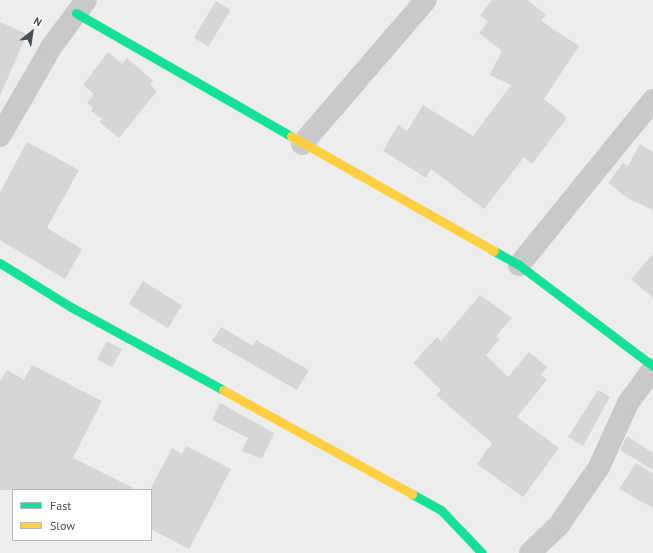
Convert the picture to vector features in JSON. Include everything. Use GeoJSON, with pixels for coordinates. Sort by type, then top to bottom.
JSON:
{"type":"FeatureCollection","features":[{"type":"Feature","properties":{"kind":"street"},"geometry":{"type":"LineString","coordinates":[[302,144],[426,0]]}},
{"type":"Feature","properties":{"kind":"street"},"geometry":{"type":"LineString","coordinates":[[0,136],[52,46],[82,6],[302,144],[519,265],[653,366]]}},
{"type":"Feature","properties":{"kind":"street"},"geometry":{"type":"LineString","coordinates":[[519,265],[653,100]]}},
{"type":"Feature","properties":{"kind":"street"},"geometry":{"type":"LineString","coordinates":[[0,264],[71,307],[441,510],[482,553]]}},
{"type":"Feature","properties":{"kind":"street"},"geometry":{"type":"LineString","coordinates":[[530,553],[559,525],[599,467],[628,403],[653,369]]}},
{"type":"Feature","properties":{"kind":"building"},"geometry":{"type":"Polygon","coordinates":[[[492,0],[528,0],[546,15],[541,21],[579,46],[544,99],[567,118],[532,164],[524,157],[484,209],[431,169],[426,178],[383,151],[398,125],[407,131],[423,105],[473,136],[511,85],[490,75],[502,51],[479,33],[488,22],[480,15],[492,0]]]}},
{"type":"Feature","properties":{"kind":"building"},"geometry":{"type":"Polygon","coordinates":[[[216,1],[231,10],[208,47],[194,38],[216,1]]]}},
{"type":"Feature","properties":{"kind":"building"},"geometry":{"type":"Polygon","coordinates":[[[0,22],[27,34],[0,96],[0,22]]]}},
{"type":"Feature","properties":{"kind":"building"},"geometry":{"type":"Polygon","coordinates":[[[108,52],[122,64],[127,58],[153,81],[150,85],[157,91],[119,138],[99,122],[102,119],[91,111],[93,108],[87,103],[94,94],[83,85],[108,52]]]}},
{"type":"Feature","properties":{"kind":"building"},"geometry":{"type":"Polygon","coordinates":[[[27,142],[79,170],[47,228],[82,249],[65,279],[0,240],[0,192],[27,142]]]}},
{"type":"Feature","properties":{"kind":"building"},"geometry":{"type":"Polygon","coordinates":[[[640,144],[653,152],[653,210],[629,199],[608,183],[623,163],[628,166],[640,144]]]}},
{"type":"Feature","properties":{"kind":"building"},"geometry":{"type":"Polygon","coordinates":[[[653,254],[653,298],[631,279],[653,254]]]}},
{"type":"Feature","properties":{"kind":"building"},"geometry":{"type":"Polygon","coordinates":[[[143,281],[182,305],[168,328],[129,304],[143,281]]]}},
{"type":"Feature","properties":{"kind":"building"},"geometry":{"type":"Polygon","coordinates":[[[480,295],[512,318],[496,336],[500,339],[486,355],[508,377],[529,352],[547,367],[541,375],[547,380],[517,417],[559,448],[523,497],[477,464],[492,443],[436,395],[441,390],[413,363],[437,337],[441,341],[480,295]]]}},
{"type":"Feature","properties":{"kind":"building"},"geometry":{"type":"Polygon","coordinates":[[[221,327],[253,346],[256,340],[309,370],[297,390],[212,341],[221,327]]]}},
{"type":"Feature","properties":{"kind":"building"},"geometry":{"type":"Polygon","coordinates":[[[107,341],[122,349],[112,368],[97,360],[107,341]]]}},
{"type":"Feature","properties":{"kind":"building"},"geometry":{"type":"Polygon","coordinates":[[[32,365],[102,401],[73,458],[135,489],[0,490],[0,381],[7,370],[24,380],[32,365]]]}},
{"type":"Feature","properties":{"kind":"building"},"geometry":{"type":"Polygon","coordinates":[[[598,390],[610,397],[583,446],[568,437],[598,390]]]}},
{"type":"Feature","properties":{"kind":"building"},"geometry":{"type":"Polygon","coordinates":[[[220,403],[274,433],[262,459],[242,451],[248,438],[212,420],[220,403]]]}},
{"type":"Feature","properties":{"kind":"building"},"geometry":{"type":"Polygon","coordinates":[[[627,436],[653,453],[653,470],[620,450],[627,436]]]}},
{"type":"Feature","properties":{"kind":"building"},"geometry":{"type":"Polygon","coordinates":[[[186,446],[231,469],[189,549],[152,530],[151,488],[172,448],[182,454],[186,446]]]}},
{"type":"Feature","properties":{"kind":"building"},"geometry":{"type":"Polygon","coordinates":[[[636,463],[653,474],[653,508],[619,489],[636,463]]]}},
{"type":"Feature","properties":{"kind":"traffic: fast"},"geometry":{"type":"LineString","coordinates":[[76,13],[291,136]]}},
{"type":"Feature","properties":{"kind":"traffic: fast"},"geometry":{"type":"LineString","coordinates":[[494,251],[519,265],[653,366]]}},
{"type":"Feature","properties":{"kind":"traffic: fast"},"geometry":{"type":"LineString","coordinates":[[0,263],[71,307],[223,390]]}},
{"type":"Feature","properties":{"kind":"traffic: fast"},"geometry":{"type":"LineString","coordinates":[[412,494],[441,510],[482,553]]}},
{"type":"Feature","properties":{"kind":"traffic: slow"},"geometry":{"type":"LineString","coordinates":[[291,136],[494,251]]}},
{"type":"Feature","properties":{"kind":"traffic: slow"},"geometry":{"type":"LineString","coordinates":[[223,390],[412,494]]}}]}
